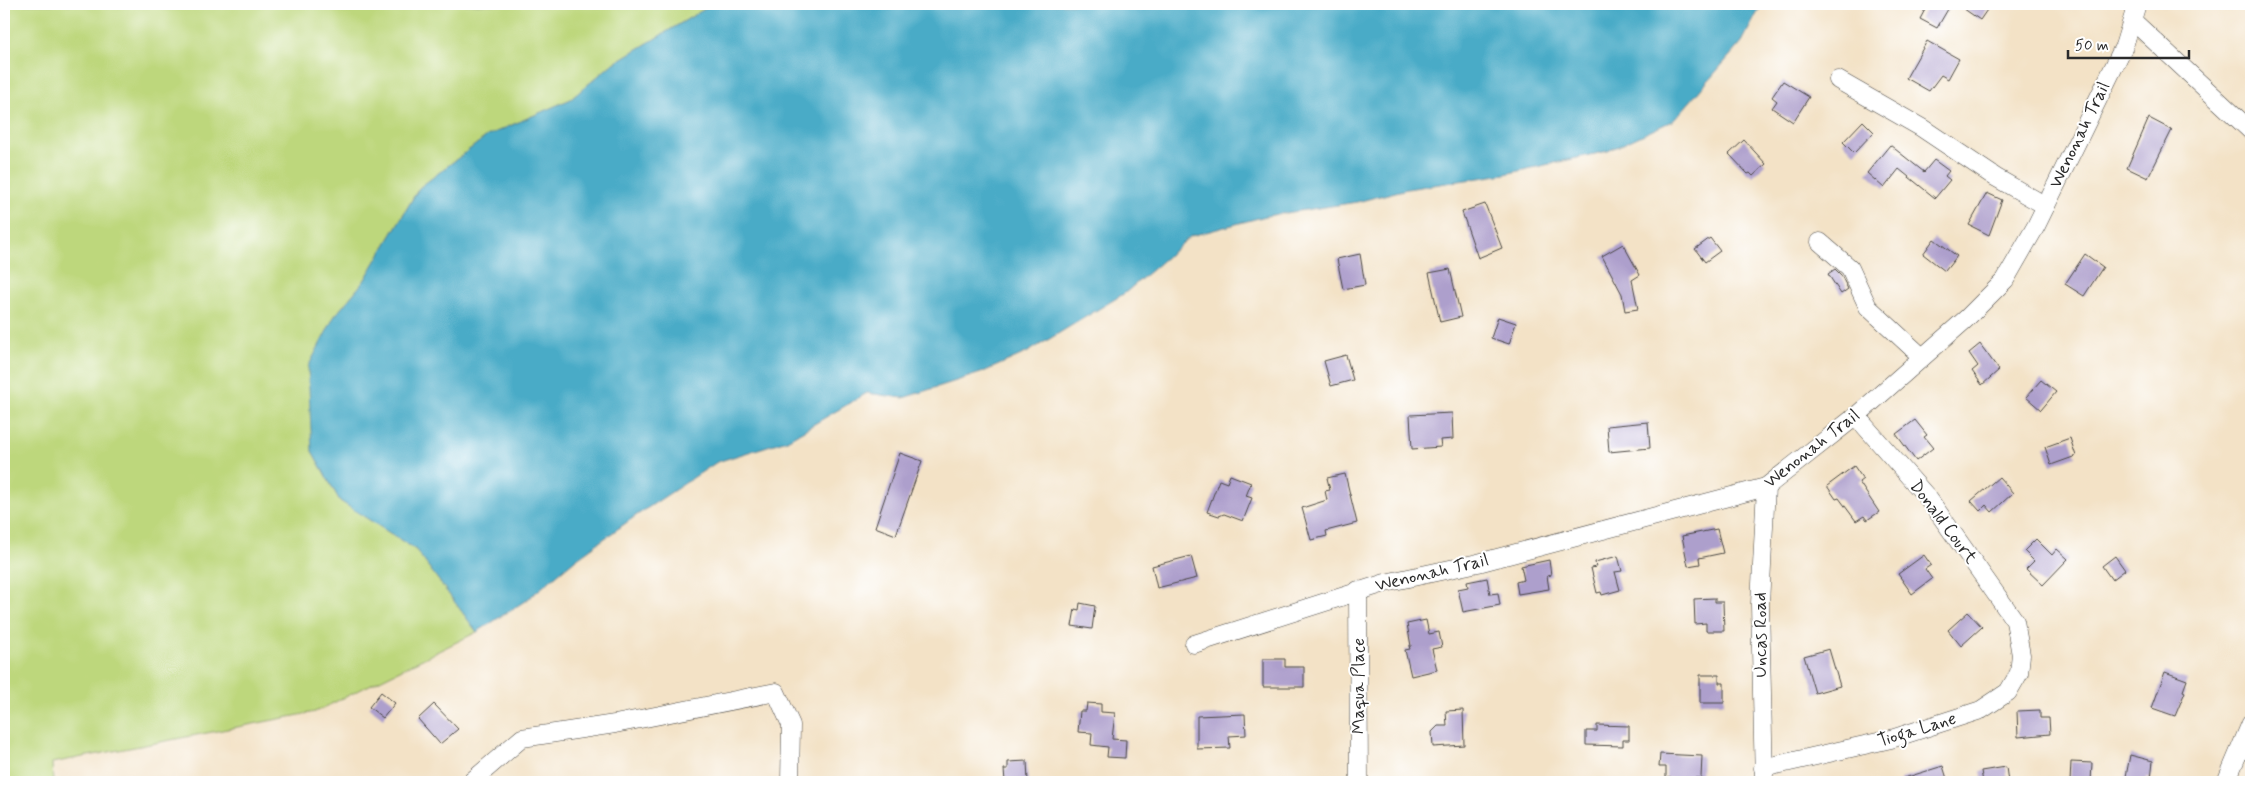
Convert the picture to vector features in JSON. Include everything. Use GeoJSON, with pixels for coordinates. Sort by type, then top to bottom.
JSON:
{"type":"FeatureCollection","features":[{"type":"Feature","properties":{"kind":"street","name":"Wenonah Trail"},"geometry":{"type":"LineString","coordinates":[[1194,644],[1358,590],[1410,576],[1495,558],[1766,487],[1856,416],[1966,319],[2005,280],[2046,206],[2133,22],[2137,4]]}},
{"type":"Feature","properties":{"kind":"street"},"geometry":{"type":"LineString","coordinates":[[2133,22],[2251,131]]}},
{"type":"Feature","properties":{"kind":"street"},"geometry":{"type":"LineString","coordinates":[[1838,80],[1922,128],[1994,178],[2046,206]]}},
{"type":"Feature","properties":{"kind":"street"},"geometry":{"type":"LineString","coordinates":[[1820,242],[1850,268],[1868,307],[1922,358]]}},
{"type":"Feature","properties":{"kind":"street","name":"Donald Court"},"geometry":{"type":"LineString","coordinates":[[1856,416],[1928,498],[2015,621],[2019,636]]}},
{"type":"Feature","properties":{"kind":"street","name":"Uncas Road"},"geometry":{"type":"LineString","coordinates":[[1763,775],[1760,604],[1766,487]]}},
{"type":"Feature","properties":{"kind":"street","name":"Maqua Place"},"geometry":{"type":"LineString","coordinates":[[1358,590],[1359,782]]}},
{"type":"Feature","properties":{"kind":"street","name":"Tioga Lane"},"geometry":{"type":"LineString","coordinates":[[1763,775],[1892,739],[1981,710],[2008,692],[2018,674],[2021,655],[2019,636]]}},
{"type":"Feature","properties":{"kind":"street"},"geometry":{"type":"LineString","coordinates":[[471,782],[522,738],[615,724],[776,692],[791,725],[790,782]]}},
{"type":"Feature","properties":{"kind":"street"},"geometry":{"type":"LineString","coordinates":[[2226,782],[2251,723]]}},
{"type":"Feature","properties":{"kind":"green space"},"geometry":{"type":"Polygon","coordinates":[[[4,4],[713,4],[611,65],[571,99],[487,136],[419,188],[364,281],[334,317],[312,451],[340,501],[416,550],[477,632],[315,712],[52,763],[53,782],[4,782],[4,4]]]}},
{"type":"Feature","properties":{"kind":"water"},"geometry":{"type":"Polygon","coordinates":[[[713,4],[1762,4],[1742,42],[1674,120],[1608,151],[1505,174],[1407,189],[1357,202],[1266,216],[1191,236],[1125,293],[1028,352],[981,373],[903,398],[867,393],[787,440],[717,462],[637,515],[576,559],[528,599],[477,632],[416,550],[340,501],[312,451],[308,367],[334,317],[364,281],[419,188],[487,136],[571,99],[611,65],[713,4]]]}},
{"type":"Feature","properties":{"kind":"building"},"geometry":{"type":"Polygon","coordinates":[[[1928,4],[1951,4],[1937,28],[1920,19],[1928,4]]]}},
{"type":"Feature","properties":{"kind":"building"},"geometry":{"type":"Polygon","coordinates":[[[1957,4],[1991,4],[1980,20],[1957,4]]]}},
{"type":"Feature","properties":{"kind":"building"},"geometry":{"type":"Polygon","coordinates":[[[1927,41],[1959,59],[1948,79],[1941,75],[1929,91],[1906,78],[1927,41]]]}},
{"type":"Feature","properties":{"kind":"building"},"geometry":{"type":"Polygon","coordinates":[[[1783,81],[1809,97],[1793,122],[1772,108],[1777,101],[1772,97],[1783,81]]]}},
{"type":"Feature","properties":{"kind":"building"},"geometry":{"type":"Polygon","coordinates":[[[2149,118],[2172,130],[2148,178],[2127,168],[2149,118]]]}},
{"type":"Feature","properties":{"kind":"building"},"geometry":{"type":"Polygon","coordinates":[[[1863,121],[1874,132],[1854,153],[1843,142],[1863,121]]]}},
{"type":"Feature","properties":{"kind":"building"},"geometry":{"type":"Polygon","coordinates":[[[1744,140],[1766,164],[1753,176],[1750,173],[1748,174],[1729,154],[1744,140]]]}},
{"type":"Feature","properties":{"kind":"building"},"geometry":{"type":"Polygon","coordinates":[[[1890,145],[1924,172],[1934,160],[1949,171],[1945,176],[1950,180],[1935,198],[1899,169],[1884,188],[1867,173],[1890,145]]]}},
{"type":"Feature","properties":{"kind":"building"},"geometry":{"type":"Polygon","coordinates":[[[1987,193],[2002,200],[1989,235],[1969,225],[1987,193]]]}},
{"type":"Feature","properties":{"kind":"building"},"geometry":{"type":"Polygon","coordinates":[[[1485,204],[1502,248],[1478,258],[1462,212],[1485,204]]]}},
{"type":"Feature","properties":{"kind":"building"},"geometry":{"type":"Polygon","coordinates":[[[1710,238],[1720,251],[1705,262],[1695,249],[1710,238]]]}},
{"type":"Feature","properties":{"kind":"building"},"geometry":{"type":"Polygon","coordinates":[[[1934,239],[1957,256],[1945,271],[1923,254],[1934,239]]]}},
{"type":"Feature","properties":{"kind":"building"},"geometry":{"type":"Polygon","coordinates":[[[1623,244],[1640,275],[1632,280],[1638,309],[1625,311],[1622,294],[1602,256],[1623,244]]]}},
{"type":"Feature","properties":{"kind":"building"},"geometry":{"type":"Polygon","coordinates":[[[1360,254],[1365,285],[1343,289],[1337,259],[1360,254]]]}},
{"type":"Feature","properties":{"kind":"building"},"geometry":{"type":"Polygon","coordinates":[[[2085,254],[2103,267],[2084,296],[2065,284],[2085,254]]]}},
{"type":"Feature","properties":{"kind":"building"},"geometry":{"type":"Polygon","coordinates":[[[1450,269],[1461,317],[1440,322],[1429,273],[1450,269]]]}},
{"type":"Feature","properties":{"kind":"building"},"geometry":{"type":"Polygon","coordinates":[[[1835,269],[1841,275],[1848,289],[1841,294],[1828,274],[1835,269]]]}},
{"type":"Feature","properties":{"kind":"building"},"geometry":{"type":"Polygon","coordinates":[[[1498,317],[1516,323],[1509,344],[1491,338],[1498,317]]]}},
{"type":"Feature","properties":{"kind":"building"},"geometry":{"type":"Polygon","coordinates":[[[1980,344],[1999,370],[1982,385],[1972,371],[1978,366],[1969,353],[1980,344]]]}},
{"type":"Feature","properties":{"kind":"building"},"geometry":{"type":"Polygon","coordinates":[[[1346,355],[1353,380],[1331,386],[1324,361],[1346,355]]]}},
{"type":"Feature","properties":{"kind":"building"},"geometry":{"type":"Polygon","coordinates":[[[2041,380],[2056,392],[2041,410],[2026,397],[2041,380]]]}},
{"type":"Feature","properties":{"kind":"building"},"geometry":{"type":"Polygon","coordinates":[[[1452,413],[1453,439],[1440,440],[1441,447],[1412,449],[1410,415],[1452,413]]]}},
{"type":"Feature","properties":{"kind":"building"},"geometry":{"type":"Polygon","coordinates":[[[1915,420],[1927,435],[1924,437],[1933,448],[1916,461],[1896,434],[1915,420]]]}},
{"type":"Feature","properties":{"kind":"building"},"geometry":{"type":"Polygon","coordinates":[[[1648,422],[1650,448],[1609,452],[1607,426],[1648,422]]]}},
{"type":"Feature","properties":{"kind":"building"},"geometry":{"type":"Polygon","coordinates":[[[2070,438],[2076,456],[2051,465],[2045,447],[2070,438]]]}},
{"type":"Feature","properties":{"kind":"building"},"geometry":{"type":"Polygon","coordinates":[[[900,453],[922,461],[896,535],[875,527],[900,453]]]}},
{"type":"Feature","properties":{"kind":"building"},"geometry":{"type":"Polygon","coordinates":[[[1854,466],[1863,479],[1859,482],[1879,512],[1867,520],[1864,516],[1856,521],[1839,498],[1836,499],[1827,486],[1854,466]]]}},
{"type":"Feature","properties":{"kind":"building"},"geometry":{"type":"Polygon","coordinates":[[[1345,474],[1357,523],[1326,531],[1327,536],[1311,540],[1302,508],[1327,500],[1325,491],[1330,490],[1327,478],[1345,474]]]}},
{"type":"Feature","properties":{"kind":"building"},"geometry":{"type":"Polygon","coordinates":[[[1230,475],[1251,483],[1246,496],[1252,498],[1243,521],[1224,514],[1219,516],[1207,512],[1219,480],[1227,483],[1230,475]]]}},
{"type":"Feature","properties":{"kind":"building"},"geometry":{"type":"Polygon","coordinates":[[[1999,477],[2013,493],[1992,512],[1986,505],[1980,511],[1971,501],[1999,477]]]}},
{"type":"Feature","properties":{"kind":"building"},"geometry":{"type":"Polygon","coordinates":[[[1717,529],[1723,553],[1699,558],[1700,564],[1688,566],[1682,536],[1717,529]]]}},
{"type":"Feature","properties":{"kind":"building"},"geometry":{"type":"Polygon","coordinates":[[[2036,539],[2052,555],[2057,549],[2068,559],[2043,585],[2026,569],[2034,561],[2024,551],[2036,539]]]}},
{"type":"Feature","properties":{"kind":"building"},"geometry":{"type":"Polygon","coordinates":[[[1924,555],[1931,565],[1925,569],[1932,579],[1912,594],[1898,574],[1924,555]]]}},
{"type":"Feature","properties":{"kind":"building"},"geometry":{"type":"Polygon","coordinates":[[[1191,556],[1197,578],[1157,588],[1152,566],[1191,556]]]}},
{"type":"Feature","properties":{"kind":"building"},"geometry":{"type":"Polygon","coordinates":[[[1618,556],[1622,571],[1615,572],[1620,590],[1602,595],[1601,592],[1597,593],[1591,568],[1596,567],[1595,562],[1618,556]]]}},
{"type":"Feature","properties":{"kind":"building"},"geometry":{"type":"Polygon","coordinates":[[[2115,556],[2125,570],[2112,580],[2102,566],[2115,556]]]}},
{"type":"Feature","properties":{"kind":"building"},"geometry":{"type":"Polygon","coordinates":[[[1549,560],[1551,575],[1547,576],[1549,589],[1518,594],[1516,582],[1524,580],[1521,566],[1549,560]]]}},
{"type":"Feature","properties":{"kind":"building"},"geometry":{"type":"Polygon","coordinates":[[[1487,578],[1490,594],[1498,593],[1500,605],[1463,612],[1458,589],[1468,587],[1467,582],[1487,578]]]}},
{"type":"Feature","properties":{"kind":"building"},"geometry":{"type":"Polygon","coordinates":[[[1715,598],[1715,602],[1723,602],[1724,631],[1706,631],[1706,623],[1695,624],[1694,599],[1715,598]]]}},
{"type":"Feature","properties":{"kind":"building"},"geometry":{"type":"Polygon","coordinates":[[[1080,603],[1095,606],[1092,629],[1072,626],[1075,609],[1079,610],[1080,603]]]}},
{"type":"Feature","properties":{"kind":"building"},"geometry":{"type":"Polygon","coordinates":[[[1968,612],[1982,627],[1961,646],[1948,630],[1968,612]]]}},
{"type":"Feature","properties":{"kind":"building"},"geometry":{"type":"Polygon","coordinates":[[[1426,620],[1429,634],[1439,632],[1442,647],[1432,649],[1437,670],[1411,676],[1405,650],[1410,649],[1409,646],[1411,646],[1407,624],[1426,620]]]}},
{"type":"Feature","properties":{"kind":"building"},"geometry":{"type":"Polygon","coordinates":[[[1829,649],[1840,686],[1815,693],[1804,656],[1829,649]]]}},
{"type":"Feature","properties":{"kind":"building"},"geometry":{"type":"Polygon","coordinates":[[[1263,659],[1285,659],[1285,667],[1304,667],[1304,687],[1263,687],[1263,659]]]}},
{"type":"Feature","properties":{"kind":"building"},"geometry":{"type":"Polygon","coordinates":[[[2165,672],[2187,680],[2183,691],[2185,692],[2175,716],[2152,708],[2165,672]]]}},
{"type":"Feature","properties":{"kind":"building"},"geometry":{"type":"Polygon","coordinates":[[[1700,675],[1719,675],[1719,683],[1724,683],[1724,703],[1700,703],[1700,675]]]}},
{"type":"Feature","properties":{"kind":"building"},"geometry":{"type":"Polygon","coordinates":[[[381,692],[395,703],[383,718],[369,707],[381,692]]]}},
{"type":"Feature","properties":{"kind":"building"},"geometry":{"type":"Polygon","coordinates":[[[1087,703],[1101,704],[1101,712],[1115,713],[1112,739],[1126,740],[1125,758],[1107,757],[1108,747],[1091,745],[1092,733],[1078,732],[1080,711],[1086,711],[1087,703]]]}},
{"type":"Feature","properties":{"kind":"building"},"geometry":{"type":"Polygon","coordinates":[[[434,704],[458,729],[440,744],[418,719],[434,704]]]}},
{"type":"Feature","properties":{"kind":"building"},"geometry":{"type":"Polygon","coordinates":[[[1463,710],[1464,745],[1433,747],[1432,732],[1438,726],[1447,726],[1446,711],[1463,710]]]}},
{"type":"Feature","properties":{"kind":"building"},"geometry":{"type":"Polygon","coordinates":[[[2040,710],[2040,718],[2049,718],[2050,734],[2018,737],[2017,711],[2040,710]]]}},
{"type":"Feature","properties":{"kind":"building"},"geometry":{"type":"Polygon","coordinates":[[[1245,714],[1246,735],[1229,736],[1230,748],[1197,749],[1197,716],[1245,714]]]}},
{"type":"Feature","properties":{"kind":"building"},"geometry":{"type":"Polygon","coordinates":[[[1597,725],[1629,726],[1629,740],[1623,740],[1623,746],[1586,745],[1586,731],[1597,731],[1597,725]]]}},
{"type":"Feature","properties":{"kind":"building"},"geometry":{"type":"Polygon","coordinates":[[[1660,754],[1702,756],[1701,778],[1666,778],[1666,767],[1659,767],[1660,754]]]}},
{"type":"Feature","properties":{"kind":"building"},"geometry":{"type":"Polygon","coordinates":[[[2130,755],[2153,761],[2151,778],[2147,777],[2146,782],[2125,782],[2130,755]]]}},
{"type":"Feature","properties":{"kind":"building"},"geometry":{"type":"Polygon","coordinates":[[[1027,761],[1028,782],[1005,782],[1004,769],[1008,769],[1008,762],[1027,761]]]}},
{"type":"Feature","properties":{"kind":"building"},"geometry":{"type":"Polygon","coordinates":[[[2071,762],[2092,763],[2091,782],[2070,782],[2071,762]]]}},
{"type":"Feature","properties":{"kind":"building"},"geometry":{"type":"Polygon","coordinates":[[[1943,766],[1948,782],[1901,782],[1901,779],[1943,766]]]}},
{"type":"Feature","properties":{"kind":"building"},"geometry":{"type":"Polygon","coordinates":[[[2006,767],[2008,782],[1983,782],[1981,771],[2006,767]]]}}]}
